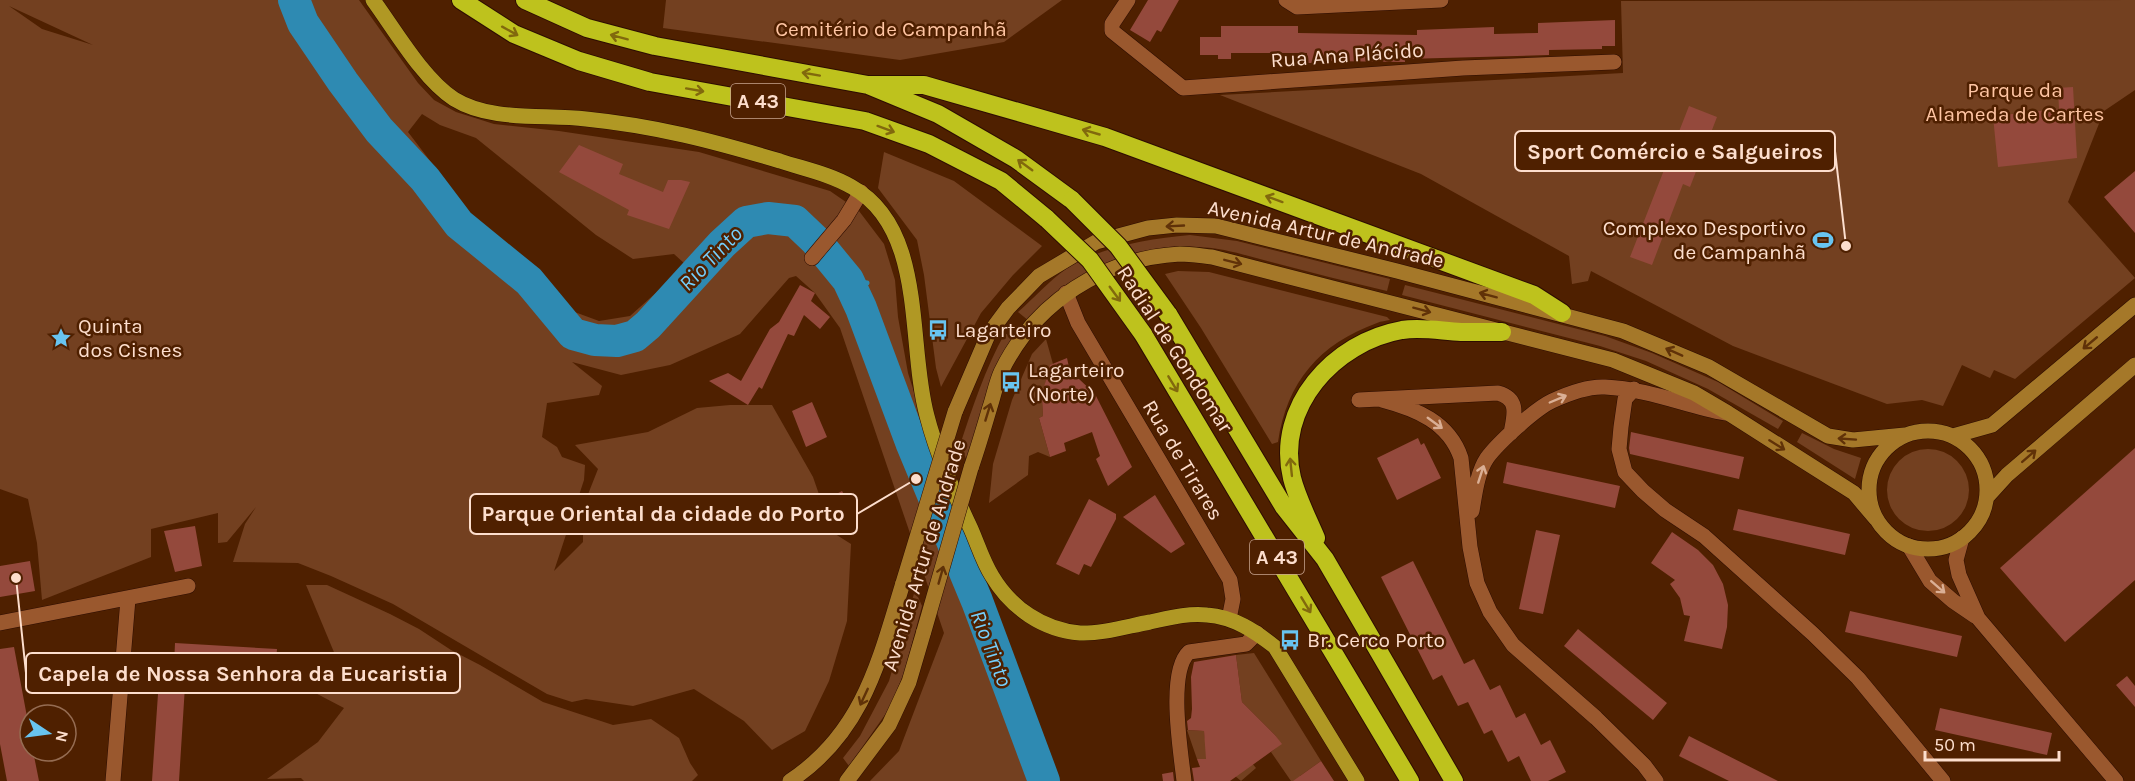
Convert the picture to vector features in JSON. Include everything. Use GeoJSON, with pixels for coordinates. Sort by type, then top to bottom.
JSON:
{"type":"FeatureCollection","features":[{"type":"Feature","properties":{"kind":"highway","name":"Radial de Gondomar"},"geometry":{"type":"LineString","coordinates":[[460,0],[514,34],[579,61],[650,82],[865,121],[929,144],[1001,181],[1047,219],[1090,260],[1143,334],[1410,781]]}},
{"type":"Feature","properties":{"kind":"highway","name":"Radial de Gondomar"},"geometry":{"type":"LineString","coordinates":[[525,0],[587,28],[655,46],[868,84],[938,114],[1016,159],[1072,200],[1118,246],[1168,314],[1284,507],[1325,559],[1454,781]]}},
{"type":"Feature","properties":{"kind":"highway"},"geometry":{"type":"LineString","coordinates":[[868,84],[924,85],[1105,137],[1534,295],[1562,314]]}},
{"type":"Feature","properties":{"kind":"highway"},"geometry":{"type":"LineString","coordinates":[[1325,559],[1292,479],[1290,462],[1293,429],[1304,398],[1317,379],[1332,362],[1356,346],[1401,330],[1428,328],[1460,332],[1502,332]]}},
{"type":"Feature","properties":{"kind":"main road"},"geometry":{"type":"LineString","coordinates":[[372,0],[430,77],[441,89],[469,106],[505,114],[581,118],[671,130],[715,141],[834,178],[861,192],[885,216],[902,251],[907,270],[919,378],[933,436],[953,489],[991,575],[1005,594],[1020,610],[1039,622],[1080,633],[1103,632],[1188,614],[1229,619],[1257,633],[1275,647],[1357,781]]}},
{"type":"Feature","properties":{"kind":"main road","name":"Avenida Artur de Andrade"},"geometry":{"type":"LineString","coordinates":[[790,781],[810,768],[826,753],[859,708],[877,669],[955,412],[988,335],[1008,308],[1039,276],[1095,242],[1148,228],[1177,225],[1216,226],[1623,331],[1709,367],[1828,436],[1854,440],[1905,435]]}},
{"type":"Feature","properties":{"kind":"main road","name":"Avenida Artur de Andrade"},"geometry":{"type":"LineString","coordinates":[[847,781],[889,725],[909,682],[1000,374],[1010,355],[1036,321],[1066,293],[1108,269],[1153,257],[1182,254],[1212,257],[1613,360],[1694,393],[1728,413],[1854,493],[1876,519]]}},
{"type":"Feature","properties":{"kind":"main road"},"geometry":{"type":"LineString","coordinates":[[1953,436],[1992,425],[2135,305]]}},
{"type":"Feature","properties":{"kind":"main road"},"geometry":{"type":"LineString","coordinates":[[1987,497],[2007,475],[2135,366]]}},
{"type":"Feature","properties":{"kind":"main road"},"geometry":{"type":"LineString","coordinates":[[1929,431],[1953,436],[1969,446],[1980,461],[1986,478],[1987,497],[1983,513],[1974,527],[1962,538],[1946,547],[1927,549],[1909,546],[1883,529],[1876,519],[1870,500],[1870,480],[1876,461],[1888,446],[1905,435],[1929,431]]}},
{"type":"Feature","properties":{"kind":"street","name":"Rua Ana Plácido"},"geometry":{"type":"LineString","coordinates":[[1128,0],[1112,24],[1114,35],[1183,88],[1462,68],[1614,62]]}},
{"type":"Feature","properties":{"kind":"street"},"geometry":{"type":"LineString","coordinates":[[1286,0],[1297,7],[1441,0]]}},
{"type":"Feature","properties":{"kind":"street"},"geometry":{"type":"LineString","coordinates":[[812,258],[836,231],[861,192]]}},
{"type":"Feature","properties":{"kind":"street","name":"Rua de Tirares"},"geometry":{"type":"LineString","coordinates":[[1066,293],[1078,323],[1230,580],[1233,599],[1229,619]]}},
{"type":"Feature","properties":{"kind":"street"},"geometry":{"type":"LineString","coordinates":[[1469,523],[1484,465],[1488,458],[1511,434],[1550,401],[1575,392],[1602,387],[1634,389],[1672,397],[1694,407],[1728,413]]}},
{"type":"Feature","properties":{"kind":"street"},"geometry":{"type":"LineString","coordinates":[[1634,389],[1625,399],[1621,427],[1619,449],[1625,472],[1665,510],[1704,536],[1813,634],[1858,678],[1943,781]]}},
{"type":"Feature","properties":{"kind":"street"},"geometry":{"type":"LineString","coordinates":[[1359,400],[1498,393],[1513,402],[1514,417],[1511,434]]}},
{"type":"Feature","properties":{"kind":"street"},"geometry":{"type":"LineString","coordinates":[[1382,400],[1406,408],[1435,422],[1456,444],[1461,458],[1470,547],[1477,583],[1490,612],[1513,645],[1596,718],[1644,765],[1656,781]]}},
{"type":"Feature","properties":{"kind":"street"},"geometry":{"type":"LineString","coordinates":[[1962,538],[1956,560],[1959,575],[1978,618]]}},
{"type":"Feature","properties":{"kind":"street"},"geometry":{"type":"LineString","coordinates":[[1909,546],[1930,580],[1953,601],[1978,618],[2116,781]]}},
{"type":"Feature","properties":{"kind":"street"},"geometry":{"type":"LineString","coordinates":[[0,623],[188,586]]}},
{"type":"Feature","properties":{"kind":"street"},"geometry":{"type":"LineString","coordinates":[[113,781],[128,599]]}},
{"type":"Feature","properties":{"kind":"street"},"geometry":{"type":"LineString","coordinates":[[1180,772],[1176,719],[1179,676],[1185,656],[1189,652],[1246,644],[1257,633]]}},
{"type":"Feature","properties":{"kind":"green space"},"geometry":{"type":"Polygon","coordinates":[[[0,0],[359,0],[418,83],[434,100],[456,112],[494,124],[559,131],[699,152],[830,191],[859,211],[884,244],[895,280],[898,317],[908,373],[974,582],[1050,781],[870,781],[899,751],[944,633],[840,328],[815,293],[796,276],[789,278],[740,334],[670,365],[621,375],[572,362],[602,386],[599,395],[547,403],[542,437],[557,447],[562,457],[585,465],[584,480],[554,571],[583,542],[583,507],[598,469],[575,445],[648,432],[697,408],[772,405],[813,477],[832,532],[851,544],[847,621],[829,681],[805,731],[772,750],[744,721],[694,689],[633,706],[586,699],[572,702],[547,694],[393,604],[331,576],[298,563],[233,562],[245,524],[256,507],[227,542],[218,543],[218,513],[151,529],[151,557],[42,600],[37,543],[28,499],[0,489],[0,0]],[[9,6],[42,29],[93,45],[9,6]],[[422,114],[408,132],[496,247],[549,285],[572,311],[599,321],[630,316],[685,264],[674,254],[633,259],[596,235],[476,138],[440,125],[422,114]]]}},
{"type":"Feature","properties":{"kind":"green space","name":"Cemitério de Campanhã"},"geometry":{"type":"Polygon","coordinates":[[[666,0],[1062,0],[1004,42],[900,60],[663,28],[666,0]]]}},
{"type":"Feature","properties":{"kind":"green space","name":"Parque da Alameda de Cartes"},"geometry":{"type":"Polygon","coordinates":[[[2135,0],[2135,90],[2104,111],[2068,202],[2135,278],[2015,379],[1994,370],[1990,378],[1962,365],[1943,406],[1922,400],[1887,404],[1733,346],[1591,271],[1588,281],[1572,284],[1569,256],[1421,174],[1220,95],[1623,73],[1621,1],[2135,0]]]}},
{"type":"Feature","properties":{"kind":"green space"},"geometry":{"type":"Polygon","coordinates":[[[884,152],[954,181],[1042,246],[1013,275],[981,313],[941,387],[936,368],[917,240],[878,188],[884,152]]]}},
{"type":"Feature","properties":{"kind":"green space"},"geometry":{"type":"Polygon","coordinates":[[[1190,235],[1237,241],[1390,279],[1387,291],[1227,251],[1175,247],[1128,255],[1105,264],[1064,288],[1029,321],[1018,312],[1066,269],[1080,261],[1126,245],[1190,235]]]}},
{"type":"Feature","properties":{"kind":"green space"},"geometry":{"type":"Polygon","coordinates":[[[1178,271],[1209,272],[1387,317],[1390,320],[1379,322],[1338,342],[1309,368],[1289,401],[1278,442],[1272,444],[1165,274],[1178,271]]]}},
{"type":"Feature","properties":{"kind":"green space"},"geometry":{"type":"Polygon","coordinates":[[[1405,285],[1605,336],[1652,353],[1718,382],[1783,421],[1778,429],[1708,389],[1646,361],[1600,346],[1402,295],[1405,285]]]}},
{"type":"Feature","properties":{"kind":"green space"},"geometry":{"type":"Polygon","coordinates":[[[1005,333],[1014,339],[968,463],[960,445],[985,374],[1005,333]]]}},
{"type":"Feature","properties":{"kind":"green space"},"geometry":{"type":"Polygon","coordinates":[[[1046,339],[1053,364],[1050,366],[1045,385],[1043,416],[1039,418],[1050,457],[1038,452],[1029,456],[1028,475],[989,503],[993,464],[1012,400],[1032,354],[1046,339]]]}},
{"type":"Feature","properties":{"kind":"green space"},"geometry":{"type":"Polygon","coordinates":[[[1802,433],[1834,449],[1861,458],[1855,479],[1797,442],[1802,433]]]}},
{"type":"Feature","properties":{"kind":"green space"},"geometry":{"type":"Polygon","coordinates":[[[1928,449],[1944,452],[1957,461],[1966,474],[1969,490],[1966,506],[1957,519],[1944,528],[1928,531],[1912,528],[1899,519],[1890,506],[1887,490],[1890,474],[1899,461],[1912,452],[1928,449]]]}},
{"type":"Feature","properties":{"kind":"green space"},"geometry":{"type":"Polygon","coordinates":[[[306,585],[327,585],[390,614],[543,702],[613,725],[651,719],[679,738],[698,775],[692,781],[304,781],[301,778],[267,779],[318,742],[344,708],[302,686],[316,660],[336,657],[306,585]]]}},
{"type":"Feature","properties":{"kind":"green space"},"geometry":{"type":"Polygon","coordinates":[[[915,590],[922,606],[904,673],[889,709],[849,766],[843,758],[860,736],[889,681],[915,590]]]}},
{"type":"Feature","properties":{"kind":"green space"},"geometry":{"type":"Polygon","coordinates":[[[1254,653],[1321,761],[1300,776],[1304,781],[1291,781],[1271,752],[1281,744],[1242,702],[1236,655],[1254,653]]]}},
{"type":"Feature","properties":{"kind":"green space"},"geometry":{"type":"Polygon","coordinates":[[[1187,730],[1204,731],[1205,739],[1233,740],[1256,768],[1241,781],[1215,759],[1197,759],[1187,730]]]}},
{"type":"Feature","properties":{"kind":"building"},"geometry":{"type":"Polygon","coordinates":[[[1148,0],[1179,0],[1161,32],[1157,30],[1150,42],[1130,30],[1148,0]]]}},
{"type":"Feature","properties":{"kind":"building"},"geometry":{"type":"Polygon","coordinates":[[[1615,20],[1615,46],[1602,46],[1602,49],[1549,50],[1549,55],[1405,59],[1405,62],[1325,61],[1325,63],[1307,63],[1307,53],[1231,53],[1231,59],[1218,59],[1218,55],[1200,55],[1200,37],[1221,37],[1221,26],[1298,26],[1298,33],[1417,35],[1417,30],[1494,27],[1494,34],[1538,33],[1538,23],[1615,20]]]}},
{"type":"Feature","properties":{"kind":"building"},"geometry":{"type":"Polygon","coordinates":[[[2073,87],[2077,158],[1998,167],[1993,116],[2059,109],[2058,88],[2073,87]]]}},
{"type":"Feature","properties":{"kind":"building"},"geometry":{"type":"Polygon","coordinates":[[[1689,106],[1717,117],[1690,187],[1683,184],[1652,265],[1630,257],[1689,106]]]}},
{"type":"Feature","properties":{"kind":"building"},"geometry":{"type":"Polygon","coordinates":[[[579,145],[623,164],[619,174],[663,192],[668,180],[690,182],[669,229],[627,215],[629,210],[559,172],[579,145]]]}},
{"type":"Feature","properties":{"kind":"building"},"geometry":{"type":"Polygon","coordinates":[[[2135,171],[2135,233],[2104,197],[2135,171]]]}},
{"type":"Feature","properties":{"kind":"building"},"geometry":{"type":"Polygon","coordinates":[[[800,285],[815,293],[811,301],[830,317],[820,329],[804,315],[794,336],[788,334],[762,389],[759,387],[748,405],[709,381],[728,373],[741,381],[770,329],[779,322],[800,285]]]}},
{"type":"Feature","properties":{"kind":"building"},"geometry":{"type":"Polygon","coordinates":[[[1067,358],[1071,376],[1079,379],[1095,394],[1132,467],[1108,486],[1096,459],[1100,456],[1092,432],[1064,443],[1066,451],[1050,457],[1039,418],[1043,416],[1042,394],[1050,365],[1067,358]]]}},
{"type":"Feature","properties":{"kind":"building"},"geometry":{"type":"Polygon","coordinates":[[[812,402],[827,437],[806,447],[792,411],[812,402]]]}},
{"type":"Feature","properties":{"kind":"building"},"geometry":{"type":"Polygon","coordinates":[[[1631,432],[1744,457],[1739,479],[1630,454],[1631,432]]]}},
{"type":"Feature","properties":{"kind":"building"},"geometry":{"type":"Polygon","coordinates":[[[1418,438],[1421,445],[1424,443],[1441,478],[1397,500],[1377,458],[1418,438]]]}},
{"type":"Feature","properties":{"kind":"building"},"geometry":{"type":"Polygon","coordinates":[[[2135,448],[2135,580],[2065,642],[2000,568],[2135,448]]]}},
{"type":"Feature","properties":{"kind":"building"},"geometry":{"type":"Polygon","coordinates":[[[1507,462],[1620,486],[1615,508],[1503,483],[1507,462]]]}},
{"type":"Feature","properties":{"kind":"building"},"geometry":{"type":"Polygon","coordinates":[[[842,491],[851,507],[837,516],[827,499],[842,491]]]}},
{"type":"Feature","properties":{"kind":"building"},"geometry":{"type":"Polygon","coordinates":[[[1155,495],[1185,544],[1171,553],[1123,517],[1155,495]]]}},
{"type":"Feature","properties":{"kind":"building"},"geometry":{"type":"Polygon","coordinates":[[[1089,499],[1116,514],[1116,519],[1091,567],[1084,564],[1079,575],[1056,564],[1089,499]]]}},
{"type":"Feature","properties":{"kind":"building"},"geometry":{"type":"Polygon","coordinates":[[[1738,509],[1850,534],[1845,555],[1733,530],[1738,509]]]}},
{"type":"Feature","properties":{"kind":"building"},"geometry":{"type":"Polygon","coordinates":[[[195,526],[202,566],[175,572],[164,531],[195,526]]]}},
{"type":"Feature","properties":{"kind":"building"},"geometry":{"type":"Polygon","coordinates":[[[1536,530],[1560,535],[1543,614],[1519,609],[1536,530]]]}},
{"type":"Feature","properties":{"kind":"building"},"geometry":{"type":"Polygon","coordinates":[[[1672,532],[1698,550],[1713,565],[1723,584],[1728,605],[1727,627],[1722,649],[1684,641],[1690,616],[1684,615],[1680,598],[1670,584],[1675,580],[1651,563],[1672,532]]]}},
{"type":"Feature","properties":{"kind":"building"},"geometry":{"type":"Polygon","coordinates":[[[30,561],[35,591],[0,597],[0,566],[30,561]]]}},
{"type":"Feature","properties":{"kind":"building"},"geometry":{"type":"Polygon","coordinates":[[[1413,561],[1464,664],[1474,659],[1490,690],[1500,685],[1516,718],[1525,713],[1541,745],[1550,740],[1566,772],[1548,781],[1531,781],[1519,756],[1508,762],[1492,730],[1484,734],[1468,702],[1458,706],[1442,675],[1433,680],[1381,577],[1413,561]]]}},
{"type":"Feature","properties":{"kind":"building"},"geometry":{"type":"Polygon","coordinates":[[[1850,611],[1962,636],[1957,657],[1845,632],[1850,611]]]}},
{"type":"Feature","properties":{"kind":"building"},"geometry":{"type":"Polygon","coordinates":[[[1578,629],[1667,703],[1653,720],[1564,646],[1578,629]]]}},
{"type":"Feature","properties":{"kind":"building"},"geometry":{"type":"Polygon","coordinates":[[[175,643],[277,649],[275,676],[186,670],[179,781],[152,781],[160,665],[174,666],[175,643]]]}},
{"type":"Feature","properties":{"kind":"building"},"geometry":{"type":"Polygon","coordinates":[[[14,647],[24,703],[18,703],[18,763],[35,763],[39,781],[7,781],[0,744],[0,649],[14,647]]]}},
{"type":"Feature","properties":{"kind":"building"},"geometry":{"type":"Polygon","coordinates":[[[1236,655],[1242,702],[1282,744],[1230,781],[1194,781],[1192,768],[1200,767],[1197,759],[1206,759],[1204,731],[1188,730],[1187,721],[1191,718],[1192,709],[1191,677],[1194,662],[1236,655]]]}},
{"type":"Feature","properties":{"kind":"building"},"geometry":{"type":"Polygon","coordinates":[[[2127,676],[2135,686],[2135,707],[2116,685],[2127,676]]]}},
{"type":"Feature","properties":{"kind":"building"},"geometry":{"type":"Polygon","coordinates":[[[1940,708],[2052,733],[2047,755],[1935,730],[1940,708]]]}},
{"type":"Feature","properties":{"kind":"building"},"geometry":{"type":"Polygon","coordinates":[[[1689,736],[1778,781],[1729,781],[1679,756],[1689,736]]]}},
{"type":"Feature","properties":{"kind":"building"},"geometry":{"type":"Polygon","coordinates":[[[1321,761],[1334,781],[1293,781],[1321,761]]]}},
{"type":"Feature","properties":{"kind":"building"},"geometry":{"type":"Polygon","coordinates":[[[1173,772],[1174,781],[1163,781],[1162,774],[1173,772]]]}},
{"type":"Feature","properties":{"kind":"waterway","name":"Rio Tinto"},"geometry":{"type":"LineString","coordinates":[[294,0],[303,23],[379,130],[425,179],[459,224],[529,281],[573,334],[595,340],[617,341],[635,336],[648,325],[722,244],[746,222],[768,218],[795,221],[816,241],[848,280],[861,308],[911,442],[977,601],[1044,781]]}},
{"type":"Feature","properties":{"kind":"waterway"},"geometry":{"type":"LineString","coordinates":[[848,280],[867,283]]}},
{"type":"Feature","properties":{"kind":"place","name":"Complexo Desportivo de Campanhã"},"geometry":{"type":"Point","coordinates":[1823,240]}},
{"type":"Feature","properties":{"kind":"place","name":"Sport Comércio e Salgueiros"},"geometry":{"type":"Point","coordinates":[1846,246]}},
{"type":"Feature","properties":{"kind":"place","name":"Lagarteiro"},"geometry":{"type":"Point","coordinates":[938,330]}},
{"type":"Feature","properties":{"kind":"place","name":"Quinta dos Cisnes"},"geometry":{"type":"Point","coordinates":[61,338]}},
{"type":"Feature","properties":{"kind":"place","name":"Lagarteiro (Norte)"},"geometry":{"type":"Point","coordinates":[1011,382]}},
{"type":"Feature","properties":{"kind":"place","name":"Parque Oriental da cidade do Porto"},"geometry":{"type":"Point","coordinates":[916,479]}},
{"type":"Feature","properties":{"kind":"place","name":"Capela de Nossa Senhora da Eucaristia"},"geometry":{"type":"Point","coordinates":[16,578]}},
{"type":"Feature","properties":{"kind":"place","name":"Br. Cerco Porto"},"geometry":{"type":"Point","coordinates":[1290,640]}}]}
